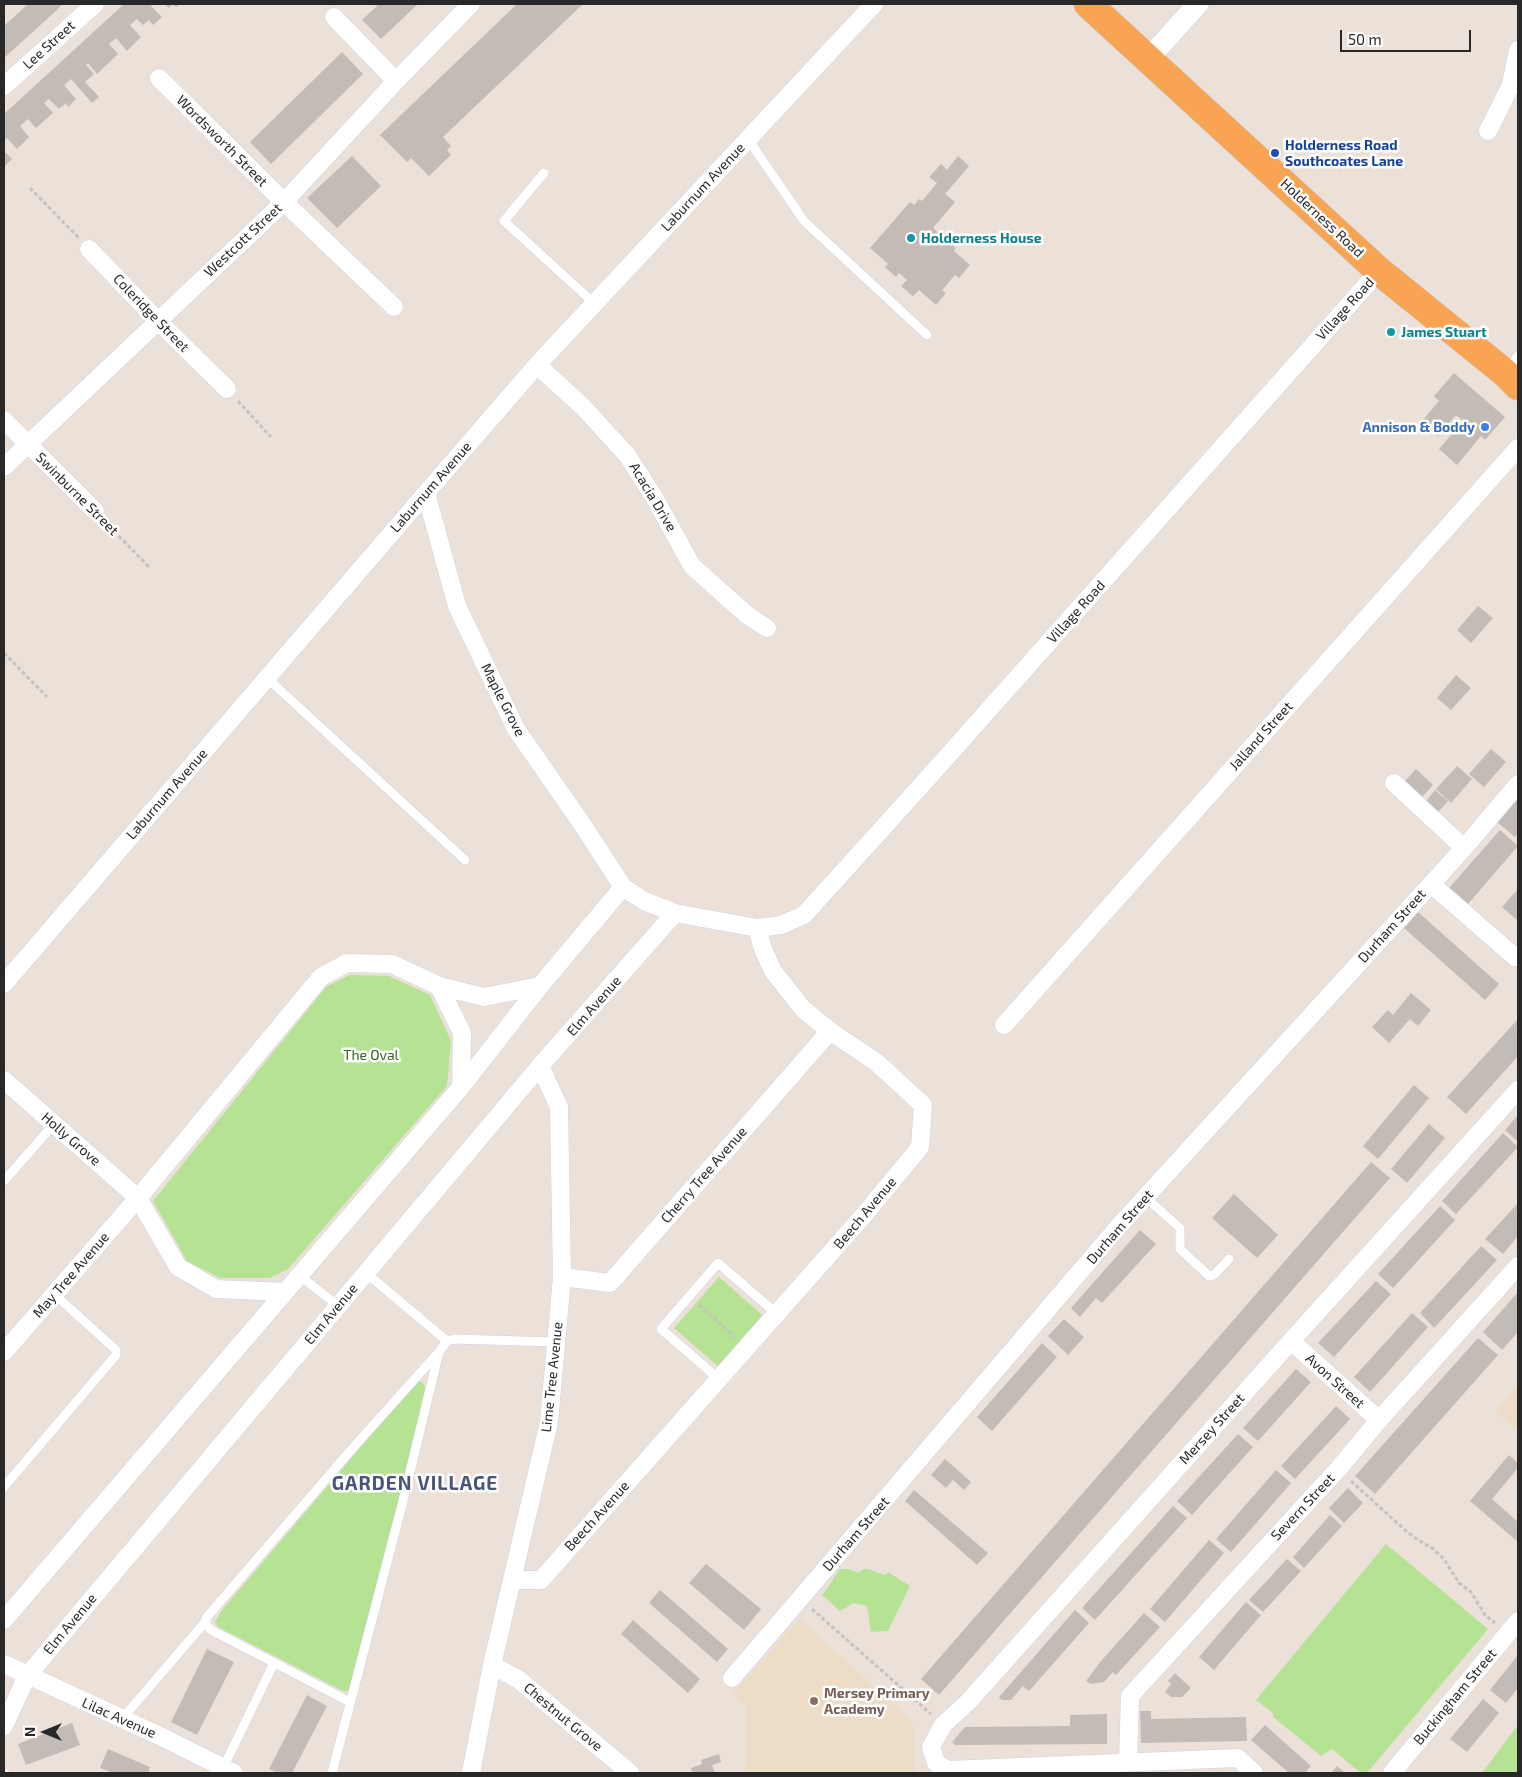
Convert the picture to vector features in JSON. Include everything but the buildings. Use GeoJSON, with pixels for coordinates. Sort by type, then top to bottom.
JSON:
{"type":"FeatureCollection","features":[{"type":"Feature","properties":{"kind":"highway","name":"Holderness Road"},"geometry":{"type":"LineString","coordinates":[[1088,4],[1379,271],[1514,372]]}},
{"type":"Feature","properties":{"kind":"street","name":"Lee Street"},"geometry":{"type":"LineString","coordinates":[[4,86],[95,4]]}},
{"type":"Feature","properties":{"kind":"street","name":"Westcott Street"},"geometry":{"type":"LineString","coordinates":[[4,466],[284,202],[396,81],[471,4]]}},
{"type":"Feature","properties":{"kind":"street","name":"Laburnum Avenue"},"geometry":{"type":"LineString","coordinates":[[4,984],[538,365],[874,4]]}},
{"type":"Feature","properties":{"kind":"street"},"geometry":{"type":"LineString","coordinates":[[1149,58],[1198,4]]}},
{"type":"Feature","properties":{"kind":"street"},"geometry":{"type":"LineString","coordinates":[[334,17],[396,81]]}},
{"type":"Feature","properties":{"kind":"street"},"geometry":{"type":"LineString","coordinates":[[1488,130],[1511,85],[1518,50]]}},
{"type":"Feature","properties":{"kind":"street","name":"Wordsworth Street"},"geometry":{"type":"LineString","coordinates":[[159,78],[284,202],[394,307]]}},
{"type":"Feature","properties":{"kind":"street","name":"Coleridge Street"},"geometry":{"type":"LineString","coordinates":[[89,248],[157,320],[227,389]]}},
{"type":"Feature","properties":{"kind":"street","name":"Village Road"},"geometry":{"type":"LineString","coordinates":[[758,928],[781,925],[804,915],[1379,271]]}},
{"type":"Feature","properties":{"kind":"street","name":"Acacia Drive"},"geometry":{"type":"LineString","coordinates":[[538,365],[583,407],[627,455],[654,497],[692,566],[747,615],[766,628]]}},
{"type":"Feature","properties":{"kind":"street","name":"Swinburne Street"},"geometry":{"type":"LineString","coordinates":[[4,420],[94,511]]}},
{"type":"Feature","properties":{"kind":"street","name":"Jalland Street"},"geometry":{"type":"LineString","coordinates":[[1004,1025],[1518,448]]}},
{"type":"Feature","properties":{"kind":"street","name":"Maple Grove"},"geometry":{"type":"LineString","coordinates":[[426,493],[457,606],[516,729],[623,887]]}},
{"type":"Feature","properties":{"kind":"street"},"geometry":{"type":"LineString","coordinates":[[1394,782],[1464,848]]}},
{"type":"Feature","properties":{"kind":"street","name":"Durham Street"},"geometry":{"type":"LineString","coordinates":[[732,1678],[1145,1197],[1464,848],[1518,784]]}},
{"type":"Feature","properties":{"kind":"street"},"geometry":{"type":"LineString","coordinates":[[1431,884],[1515,957]]}},
{"type":"Feature","properties":{"kind":"street"},"geometry":{"type":"LineString","coordinates":[[4,1620],[461,1087],[540,986],[623,887],[644,901],[675,913],[758,928]]}},
{"type":"Feature","properties":{"kind":"street","name":"Elm Avenue"},"geometry":{"type":"LineString","coordinates":[[4,1726],[26,1676],[540,1066],[675,913]]}},
{"type":"Feature","properties":{"kind":"street","name":"Beech Avenue"},"geometry":{"type":"LineString","coordinates":[[512,1580],[541,1580],[864,1215],[920,1147],[923,1105],[876,1062],[830,1031],[803,1009],[773,970],[763,949],[758,928]]}},
{"type":"Feature","properties":{"kind":"street"},"geometry":{"type":"LineString","coordinates":[[285,1292],[216,1289],[178,1267],[138,1198],[321,977],[347,963],[392,964],[439,986],[484,997],[540,986]]}},
{"type":"Feature","properties":{"kind":"street"},"geometry":{"type":"LineString","coordinates":[[439,986],[462,1033],[461,1087]]}},
{"type":"Feature","properties":{"kind":"street","name":"Cherry Tree Avenue"},"geometry":{"type":"LineString","coordinates":[[562,1277],[610,1283],[830,1031]]}},
{"type":"Feature","properties":{"kind":"street","name":"Lime Tree Avenue"},"geometry":{"type":"LineString","coordinates":[[471,1773],[492,1665],[549,1422],[562,1277],[559,1107],[540,1066]]}},
{"type":"Feature","properties":{"kind":"street","name":"Holly Grove"},"geometry":{"type":"LineString","coordinates":[[4,1080],[138,1198]]}},
{"type":"Feature","properties":{"kind":"street","name":"Mersey Street"},"geometry":{"type":"LineString","coordinates":[[1128,1762],[948,1770],[936,1763],[932,1747],[944,1725],[968,1702],[1518,1090]]}},
{"type":"Feature","properties":{"kind":"street","name":"May Tree Avenue"},"geometry":{"type":"LineString","coordinates":[[4,1352],[138,1198]]}},
{"type":"Feature","properties":{"kind":"street","name":"Severn Street"},"geometry":{"type":"LineString","coordinates":[[1128,1762],[1130,1696],[1339,1468],[1379,1420],[1518,1266]]}},
{"type":"Feature","properties":{"kind":"street","name":"Avon Street"},"geometry":{"type":"LineString","coordinates":[[1291,1341],[1379,1420]]}},
{"type":"Feature","properties":{"kind":"street","name":"Buckingham Street"},"geometry":{"type":"LineString","coordinates":[[1392,1773],[1513,1627]]}},
{"type":"Feature","properties":{"kind":"street","name":"Lilac Avenue"},"geometry":{"type":"LineString","coordinates":[[4,1664],[26,1676],[162,1737],[228,1770]]}},
{"type":"Feature","properties":{"kind":"street","name":"Chestnut Grove"},"geometry":{"type":"LineString","coordinates":[[492,1665],[518,1679],[630,1773]]}},
{"type":"Feature","properties":{"kind":"street"},"geometry":{"type":"LineString","coordinates":[[1128,1762],[1238,1758],[1254,1773]]}},
{"type":"Feature","properties":{"kind":"lane"},"geometry":{"type":"LineString","coordinates":[[748,139],[804,221],[927,335]]}},
{"type":"Feature","properties":{"kind":"lane"},"geometry":{"type":"LineString","coordinates":[[544,173],[504,221],[595,304]]}},
{"type":"Feature","properties":{"kind":"lane"},"geometry":{"type":"LineString","coordinates":[[267,678],[464,860]]}},
{"type":"Feature","properties":{"kind":"lane"},"geometry":{"type":"LineString","coordinates":[[4,1182],[54,1124]]}},
{"type":"Feature","properties":{"kind":"lane"},"geometry":{"type":"LineString","coordinates":[[1145,1197],[1180,1228],[1180,1249],[1209,1276],[1214,1275],[1229,1259]]}},
{"type":"Feature","properties":{"kind":"lane"},"geometry":{"type":"LineString","coordinates":[[719,1379],[661,1329],[689,1296],[718,1263],[776,1314]]}},
{"type":"Feature","properties":{"kind":"lane"},"geometry":{"type":"LineString","coordinates":[[366,1273],[447,1341]]}},
{"type":"Feature","properties":{"kind":"lane"},"geometry":{"type":"LineString","coordinates":[[299,1275],[338,1306]]}},
{"type":"Feature","properties":{"kind":"lane"},"geometry":{"type":"LineString","coordinates":[[4,1487],[116,1355],[116,1350],[54,1294]]}},
{"type":"Feature","properties":{"kind":"lane"},"geometry":{"type":"LineString","coordinates":[[122,1719],[206,1621],[211,1611],[447,1341],[454,1339],[556,1342]]}},
{"type":"Feature","properties":{"kind":"lane"},"geometry":{"type":"LineString","coordinates":[[332,1773],[403,1501],[439,1352]]}},
{"type":"Feature","properties":{"kind":"lane"},"geometry":{"type":"LineString","coordinates":[[206,1621],[206,1625],[210,1630],[350,1702]]}},
{"type":"Feature","properties":{"kind":"lane"},"geometry":{"type":"LineString","coordinates":[[228,1770],[274,1663]]}},
{"type":"Feature","properties":{"kind":"path"},"geometry":{"type":"LineString","coordinates":[[30,188],[89,248]]}},
{"type":"Feature","properties":{"kind":"path"},"geometry":{"type":"LineString","coordinates":[[227,389],[272,437]]}},
{"type":"Feature","properties":{"kind":"path","name":"Swinburne Street"},"geometry":{"type":"LineString","coordinates":[[94,511],[150,568]]}},
{"type":"Feature","properties":{"kind":"path"},"geometry":{"type":"LineString","coordinates":[[4,653],[47,697]]}},
{"type":"Feature","properties":{"kind":"path"},"geometry":{"type":"LineString","coordinates":[[689,1296],[747,1347]]}},
{"type":"Feature","properties":{"kind":"path"},"geometry":{"type":"LineString","coordinates":[[1339,1468],[1406,1531],[1432,1548],[1444,1559],[1458,1583],[1471,1592],[1485,1616],[1513,1627]]}},
{"type":"Feature","properties":{"kind":"path"},"geometry":{"type":"LineString","coordinates":[[800,1599],[944,1725]]}},
{"type":"Feature","properties":{"kind":"shaded area"},"geometry":{"type":"Polygon","coordinates":[[[1518,1385],[1518,1431],[1495,1412],[1518,1385]]]}},
{"type":"Feature","properties":{"kind":"shaded area","name":"Mersey Primary Academy"},"geometry":{"type":"Polygon","coordinates":[[[800,1619],[913,1722],[915,1773],[745,1773],[746,1707],[732,1695],[800,1619]]]}},
{"type":"Feature","properties":{"kind":"green space","name":"The Oval"},"geometry":{"type":"Polygon","coordinates":[[[350,975],[389,976],[430,995],[451,1041],[447,1086],[288,1269],[270,1278],[220,1278],[187,1261],[153,1201],[326,987],[350,975]]]}},
{"type":"Feature","properties":{"kind":"green space"},"geometry":{"type":"Polygon","coordinates":[[[719,1277],[762,1315],[718,1366],[674,1328],[719,1277]]]}},
{"type":"Feature","properties":{"kind":"green space"},"geometry":{"type":"Polygon","coordinates":[[[419,1381],[424,1384],[426,1393],[352,1684],[348,1691],[343,1691],[218,1627],[215,1622],[222,1610],[419,1381]]]}},
{"type":"Feature","properties":{"kind":"green space"},"geometry":{"type":"Polygon","coordinates":[[[1386,1544],[1488,1629],[1367,1773],[1361,1773],[1332,1749],[1321,1756],[1273,1717],[1273,1713],[1256,1700],[1386,1544]]]}},
{"type":"Feature","properties":{"kind":"green space"},"geometry":{"type":"Polygon","coordinates":[[[840,1569],[849,1569],[858,1573],[868,1569],[885,1575],[888,1572],[910,1586],[888,1631],[871,1632],[867,1606],[854,1603],[840,1611],[822,1595],[840,1569]]]}},
{"type":"Feature","properties":{"kind":"green space"},"geometry":{"type":"Polygon","coordinates":[[[1518,1725],[1518,1773],[1482,1773],[1518,1725]]]}},
{"type":"Feature","properties":{"kind":"place","name":"Holderness Road Southcoates Lane"},"geometry":{"type":"Point","coordinates":[1275,153]}},
{"type":"Feature","properties":{"kind":"place","name":"Holderness House"},"geometry":{"type":"Point","coordinates":[911,238]}},
{"type":"Feature","properties":{"kind":"place","name":"James Stuart"},"geometry":{"type":"Point","coordinates":[1391,332]}},
{"type":"Feature","properties":{"kind":"place","name":"Annison & Boddy"},"geometry":{"type":"Point","coordinates":[1485,427]}},
{"type":"Feature","properties":{"kind":"place","name":"Mersey Primary Academy"},"geometry":{"type":"Point","coordinates":[814,1701]}},
{"type":"Feature","properties":{"kind":"district","name":"GARDEN VILLAGE"},"geometry":{"type":"Point","coordinates":[415,1484]}}]}
